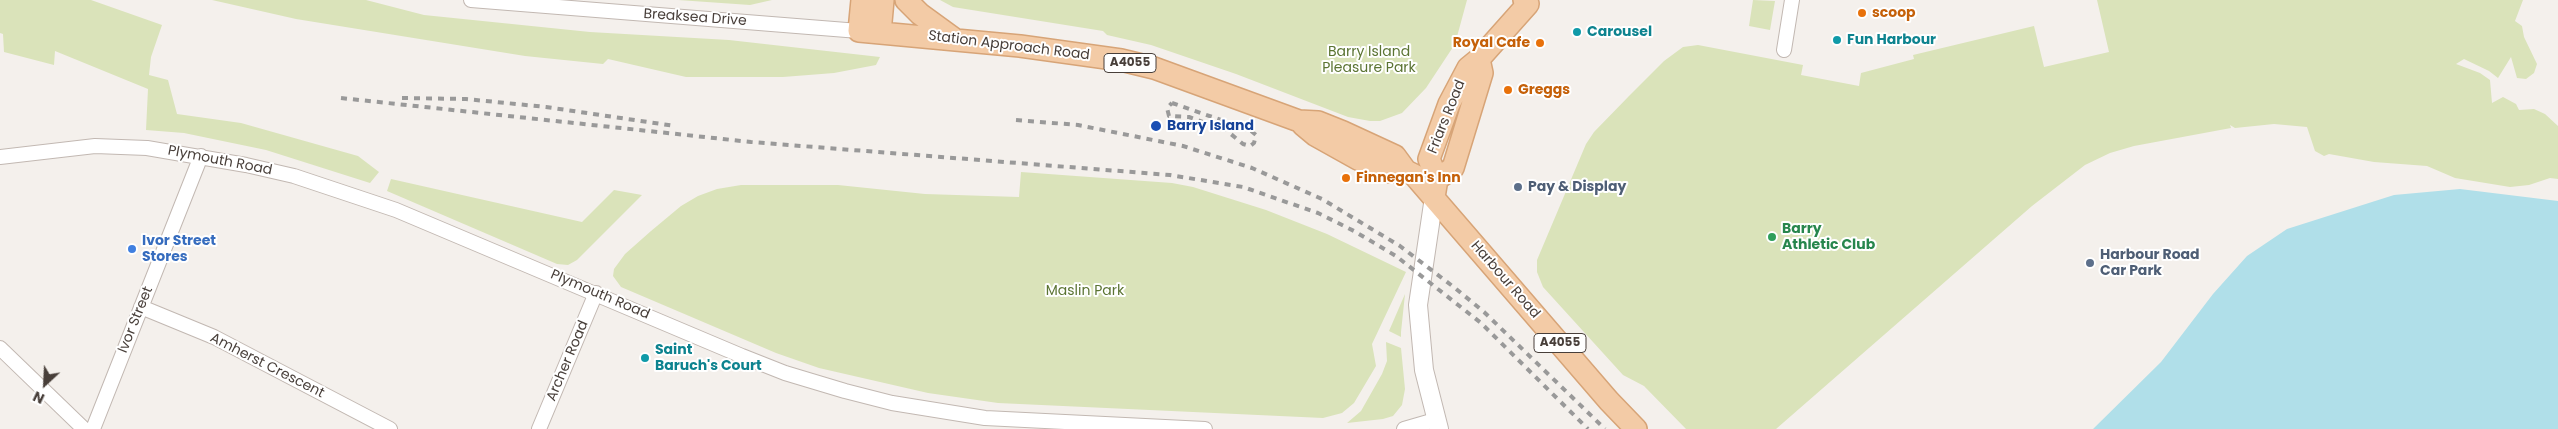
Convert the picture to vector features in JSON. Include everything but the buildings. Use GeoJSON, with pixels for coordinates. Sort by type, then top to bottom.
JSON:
{"type":"FeatureCollection","features":[{"type":"Feature","properties":{"kind":"main road"},"geometry":{"type":"LineString","coordinates":[[859,32],[862,0]]}},
{"type":"Feature","properties":{"kind":"main road"},"geometry":{"type":"LineString","coordinates":[[880,33],[883,0]]}},
{"type":"Feature","properties":{"kind":"main road","name":"A4055"},"geometry":{"type":"LineString","coordinates":[[906,0],[920,14],[954,38]]}},
{"type":"Feature","properties":{"kind":"main road","name":"Friars Road"},"geometry":{"type":"LineString","coordinates":[[1435,188],[1429,159],[1458,86],[1468,68],[1479,59],[1528,1]]}},
{"type":"Feature","properties":{"kind":"main road","name":"Station Approach Road"},"geometry":{"type":"LineString","coordinates":[[859,32],[954,38],[1122,60],[1154,68],[1230,94],[1299,121],[1315,135],[1358,159],[1388,172],[1406,170],[1435,188]]}},
{"type":"Feature","properties":{"kind":"main road","name":"Harbour Road"},"geometry":{"type":"LineString","coordinates":[[1435,188],[1609,401],[1636,429]]}},
{"type":"Feature","properties":{"kind":"street","name":"Breaksea Drive"},"geometry":{"type":"LineString","coordinates":[[472,0],[859,32]]}},
{"type":"Feature","properties":{"kind":"street"},"geometry":{"type":"LineString","coordinates":[[1784,50],[1792,0]]}},
{"type":"Feature","properties":{"kind":"street","name":"Plymouth Road"},"geometry":{"type":"LineString","coordinates":[[0,157],[95,146],[147,148],[200,156],[294,176],[396,210],[785,373],[892,403],[985,424],[1205,429]]}},
{"type":"Feature","properties":{"kind":"street","name":"Ivor Street"},"geometry":{"type":"LineString","coordinates":[[93,429],[200,156]]}},
{"type":"Feature","properties":{"kind":"street"},"geometry":{"type":"LineString","coordinates":[[1404,429],[1437,424],[1424,370],[1418,305],[1435,188]]}},
{"type":"Feature","properties":{"kind":"street","name":"Archer Road"},"geometry":{"type":"LineString","coordinates":[[540,429],[596,293]]}},
{"type":"Feature","properties":{"kind":"street","name":"Amherst Crescent"},"geometry":{"type":"LineString","coordinates":[[141,307],[214,338],[390,429]]}},
{"type":"Feature","properties":{"kind":"street"},"geometry":{"type":"LineString","coordinates":[[0,348],[84,429]]}},
{"type":"Feature","properties":{"kind":"green space"},"geometry":{"type":"Polygon","coordinates":[[[0,0],[91,0],[162,25],[151,57],[149,75],[168,80],[177,114],[241,123],[358,156],[379,172],[370,183],[266,150],[184,133],[146,130],[148,89],[55,51],[54,65],[4,52],[3,34],[0,33],[0,0]]]}},
{"type":"Feature","properties":{"kind":"green space"},"geometry":{"type":"Polygon","coordinates":[[[212,0],[366,0],[424,15],[590,32],[729,40],[880,57],[876,65],[834,73],[783,77],[686,77],[608,59],[603,64],[525,56],[296,19],[212,0]]]}},
{"type":"Feature","properties":{"kind":"green space"},"geometry":{"type":"Polygon","coordinates":[[[678,0],[772,0],[750,5],[678,0]]]}},
{"type":"Feature","properties":{"kind":"green space","name":"Barry Island Pleasure Park"},"geometry":{"type":"Polygon","coordinates":[[[940,0],[1467,0],[1455,44],[1426,88],[1402,113],[1380,121],[1370,121],[1348,117],[1236,74],[1151,45],[1107,35],[1103,31],[953,7],[940,0]]]}},
{"type":"Feature","properties":{"kind":"green space"},"geometry":{"type":"Polygon","coordinates":[[[1753,0],[1775,1],[1770,30],[1749,26],[1753,0]]]}},
{"type":"Feature","properties":{"kind":"green space","name":"Barry Athletic Club"},"geometry":{"type":"Polygon","coordinates":[[[2097,0],[2523,0],[2515,21],[2522,26],[2524,37],[2537,64],[2534,73],[2526,79],[2517,78],[2511,57],[2498,78],[2489,71],[2464,59],[2456,64],[2480,73],[2490,80],[2492,103],[2503,97],[2516,104],[2519,110],[2534,109],[2545,114],[2558,126],[2558,179],[2550,178],[2529,185],[2510,187],[2455,178],[2427,166],[2374,162],[2329,154],[2324,156],[2315,151],[2307,127],[2274,124],[2235,128],[2230,125],[2231,128],[2134,146],[2110,153],[2085,165],[2032,206],[1776,429],[1686,429],[1644,386],[1623,375],[1543,287],[1537,272],[1537,260],[1586,144],[1594,132],[1664,61],[1683,47],[1698,45],[1803,65],[1801,75],[1859,86],[1861,73],[1914,59],[1913,55],[2034,26],[2044,67],[2109,52],[2097,0]]]}},
{"type":"Feature","properties":{"kind":"green space","name":"Maslin Park"},"geometry":{"type":"Polygon","coordinates":[[[1021,172],[1172,183],[1193,187],[1266,210],[1327,234],[1406,272],[1372,344],[1376,366],[1354,403],[1342,413],[1323,418],[998,403],[928,393],[819,368],[776,353],[621,287],[613,276],[614,269],[625,254],[651,231],[681,206],[698,196],[717,189],[741,185],[838,185],[925,194],[1019,197],[1021,172]]]}},
{"type":"Feature","properties":{"kind":"green space"},"geometry":{"type":"Polygon","coordinates":[[[391,179],[582,222],[614,190],[642,195],[577,260],[568,265],[557,264],[387,191],[391,179]]]}},
{"type":"Feature","properties":{"kind":"green space"},"geometry":{"type":"Polygon","coordinates":[[[1405,294],[1401,332],[1401,337],[1389,331],[1405,294]]]}},
{"type":"Feature","properties":{"kind":"green space"},"geometry":{"type":"Polygon","coordinates":[[[1386,342],[1401,348],[1405,389],[1402,405],[1393,416],[1347,423],[1361,411],[1382,374],[1387,361],[1386,342]]]}},
{"type":"Feature","properties":{"kind":"water"},"geometry":{"type":"Polygon","coordinates":[[[2460,189],[2558,201],[2558,429],[2093,429],[2161,362],[2213,294],[2247,256],[2287,229],[2394,195],[2460,189]]]}},
{"type":"Feature","properties":{"kind":"railway"},"geometry":{"type":"LineString","coordinates":[[341,98],[751,142],[1170,175],[1243,187],[1318,213],[1354,231],[1396,256],[1481,323],[1588,429]]}},
{"type":"Feature","properties":{"kind":"railway"},"geometry":{"type":"LineString","coordinates":[[402,98],[466,99],[546,107],[675,126]]}},
{"type":"Feature","properties":{"kind":"railway"},"geometry":{"type":"LineString","coordinates":[[1172,103],[1250,130],[1256,135],[1254,143],[1250,146],[1243,144],[1226,130],[1189,117],[1169,116],[1167,108],[1172,103]]}},
{"type":"Feature","properties":{"kind":"railway"},"geometry":{"type":"LineString","coordinates":[[1016,120],[1078,125],[1183,146],[1252,168],[1322,199],[1400,246],[1455,288],[1484,312],[1605,429]]}},
{"type":"Feature","properties":{"kind":"place","name":"scoop"},"geometry":{"type":"Point","coordinates":[1862,13]}},
{"type":"Feature","properties":{"kind":"place","name":"Carousel"},"geometry":{"type":"Point","coordinates":[1577,32]}},
{"type":"Feature","properties":{"kind":"place","name":"Fun Harbour"},"geometry":{"type":"Point","coordinates":[1837,40]}},
{"type":"Feature","properties":{"kind":"place","name":"Royal Cafe"},"geometry":{"type":"Point","coordinates":[1540,43]}},
{"type":"Feature","properties":{"kind":"place","name":"Greggs"},"geometry":{"type":"Point","coordinates":[1508,90]}},
{"type":"Feature","properties":{"kind":"place","name":"Barry Island"},"geometry":{"type":"Point","coordinates":[1156,126]}},
{"type":"Feature","properties":{"kind":"place","name":"Finnegan's Inn"},"geometry":{"type":"Point","coordinates":[1346,178]}},
{"type":"Feature","properties":{"kind":"place","name":"Pay & Display"},"geometry":{"type":"Point","coordinates":[1518,187]}},
{"type":"Feature","properties":{"kind":"place","name":"Barry Athletic Club"},"geometry":{"type":"Point","coordinates":[1772,237]}},
{"type":"Feature","properties":{"kind":"place","name":"Ivor Street Stores"},"geometry":{"type":"Point","coordinates":[132,249]}},
{"type":"Feature","properties":{"kind":"place","name":"Harbour Road Car Park"},"geometry":{"type":"Point","coordinates":[2090,263]}},
{"type":"Feature","properties":{"kind":"place","name":"Saint Baruch's Court"},"geometry":{"type":"Point","coordinates":[645,358]}}]}
